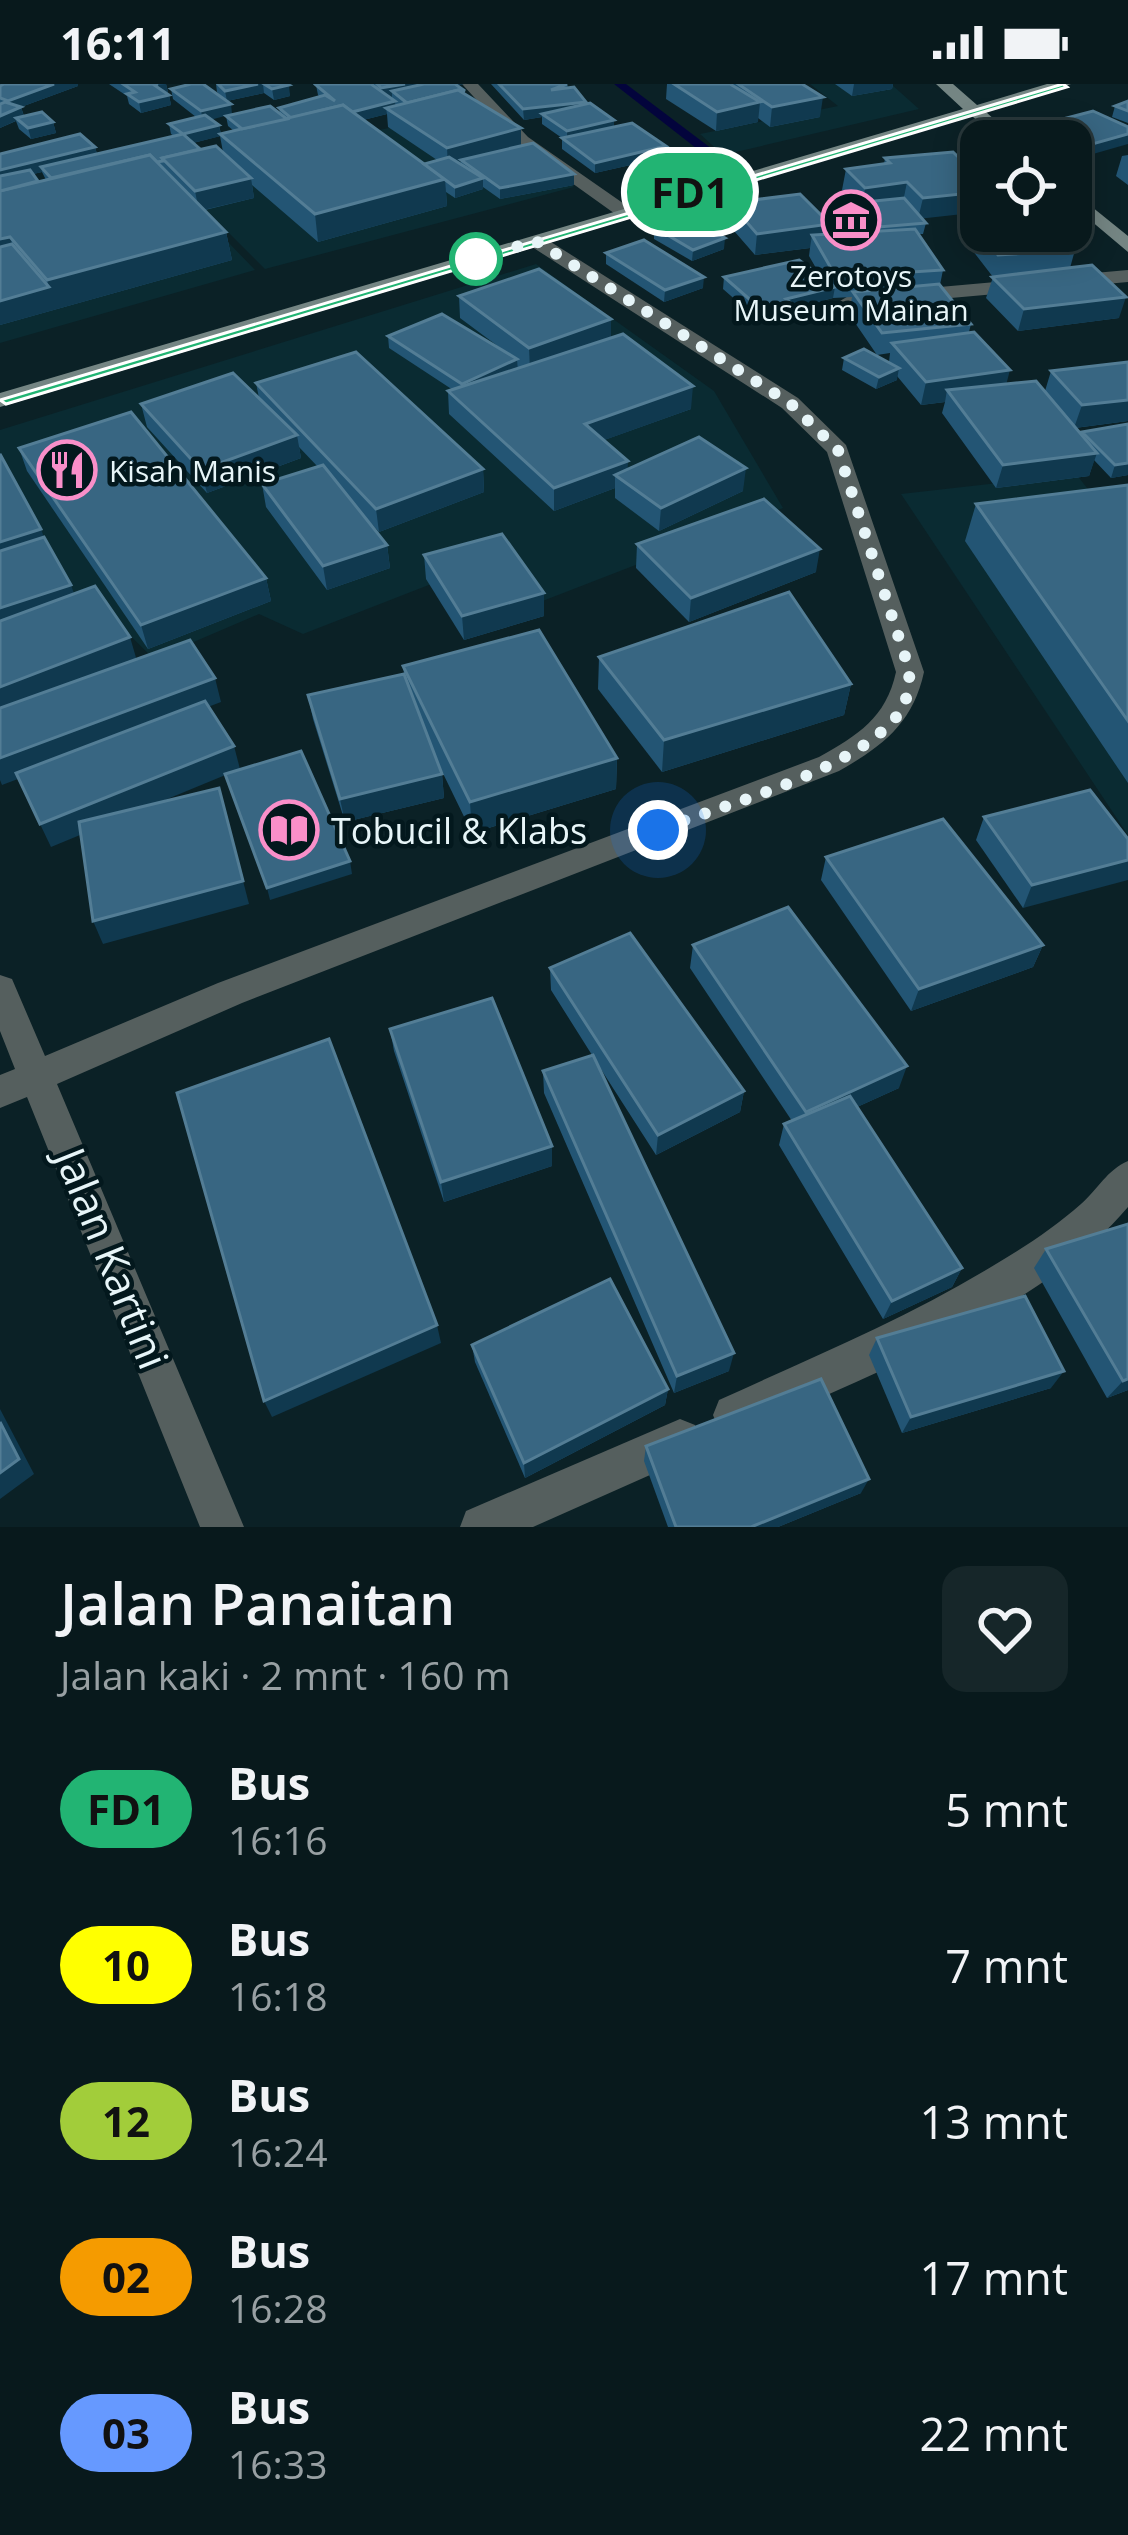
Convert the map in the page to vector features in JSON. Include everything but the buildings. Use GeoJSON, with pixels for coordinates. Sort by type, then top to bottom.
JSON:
{"type":"FeatureCollection","features":[{"type":"Feature","properties":{"kind":"street"},"geometry":{"type":"LineString","coordinates":[[470,84],[522,140],[624,212]]}},
{"type":"Feature","properties":{"kind":"street"},"geometry":{"type":"LineString","coordinates":[[944,84],[986,120]]}},
{"type":"Feature","properties":{"kind":"street"},"geometry":{"type":"LineString","coordinates":[[0,400],[1063,84]]}},
{"type":"Feature","properties":{"kind":"street"},"geometry":{"type":"LineString","coordinates":[[1092,214],[1128,246]]}},
{"type":"Feature","properties":{"kind":"street"},"geometry":{"type":"LineString","coordinates":[[0,1091],[230,993],[829,764],[863,745],[905,706],[910,672],[838,450],[790,403],[536,241]]}},
{"type":"Feature","properties":{"kind":"street"},"geometry":{"type":"LineString","coordinates":[[850,301],[1128,276]]}},
{"type":"Feature","properties":{"kind":"street","name":"Jalan Kartini"},"geometry":{"type":"LineString","coordinates":[[0,989],[222,1527]]}},
{"type":"Feature","properties":{"kind":"street"},"geometry":{"type":"LineString","coordinates":[[482,1527],[945,1314],[1019,1273],[1115,1199],[1128,1179]]}},
{"type":"Feature","properties":{"kind":"shaded area"},"geometry":{"type":"Polygon","coordinates":[[[810,84],[891,84],[919,109],[723,155],[700,134],[838,106],[810,84]]]}},
{"type":"Feature","properties":{"kind":"shaded area"},"geometry":{"type":"Polygon","coordinates":[[[474,119],[574,187],[265,269],[173,177],[406,124],[474,119]]]}},
{"type":"Feature","properties":{"kind":"shaded area"},"geometry":{"type":"Polygon","coordinates":[[[165,177],[255,270],[0,343],[0,218],[165,177]]]}},
{"type":"Feature","properties":{"kind":"shaded area"},"geometry":{"type":"Polygon","coordinates":[[[536,264],[714,391],[783,508],[540,602],[498,558],[303,634],[259,614],[154,659],[103,609],[0,644],[0,430],[536,264]]]}},
{"type":"Feature","properties":{"kind":"shaded area"},"geometry":{"type":"Polygon","coordinates":[[[1076,474],[1128,540],[1128,835],[901,494],[1076,474]]]}},
{"type":"Feature","properties":{"kind":"waterway"},"geometry":{"type":"LineString","coordinates":[[619,84],[732,170]]}},
{"type":"Feature","properties":{"kind":"bus line","name":"FD1"},"geometry":{"type":"LineString","coordinates":[[0,400],[1063,84]]}},
{"type":"Feature","properties":{"kind":"place","name":"Zerotoys Museum Mainan"},"geometry":{"type":"Point","coordinates":[851,220]}},
{"type":"Feature","properties":{"kind":"place","name":"Kisah Manis"},"geometry":{"type":"Point","coordinates":[67,470]}},
{"type":"Feature","properties":{"kind":"place","name":"Tobucil & Klabs"},"geometry":{"type":"Point","coordinates":[289,830]}},
{"type":"Feature","properties":{"kind":"route"},"geometry":{"type":"LineString","coordinates":[[476,259],[472,260],[536,241],[790,403],[838,450],[910,672],[905,706],[863,745],[829,764],[658,830]]}}]}
